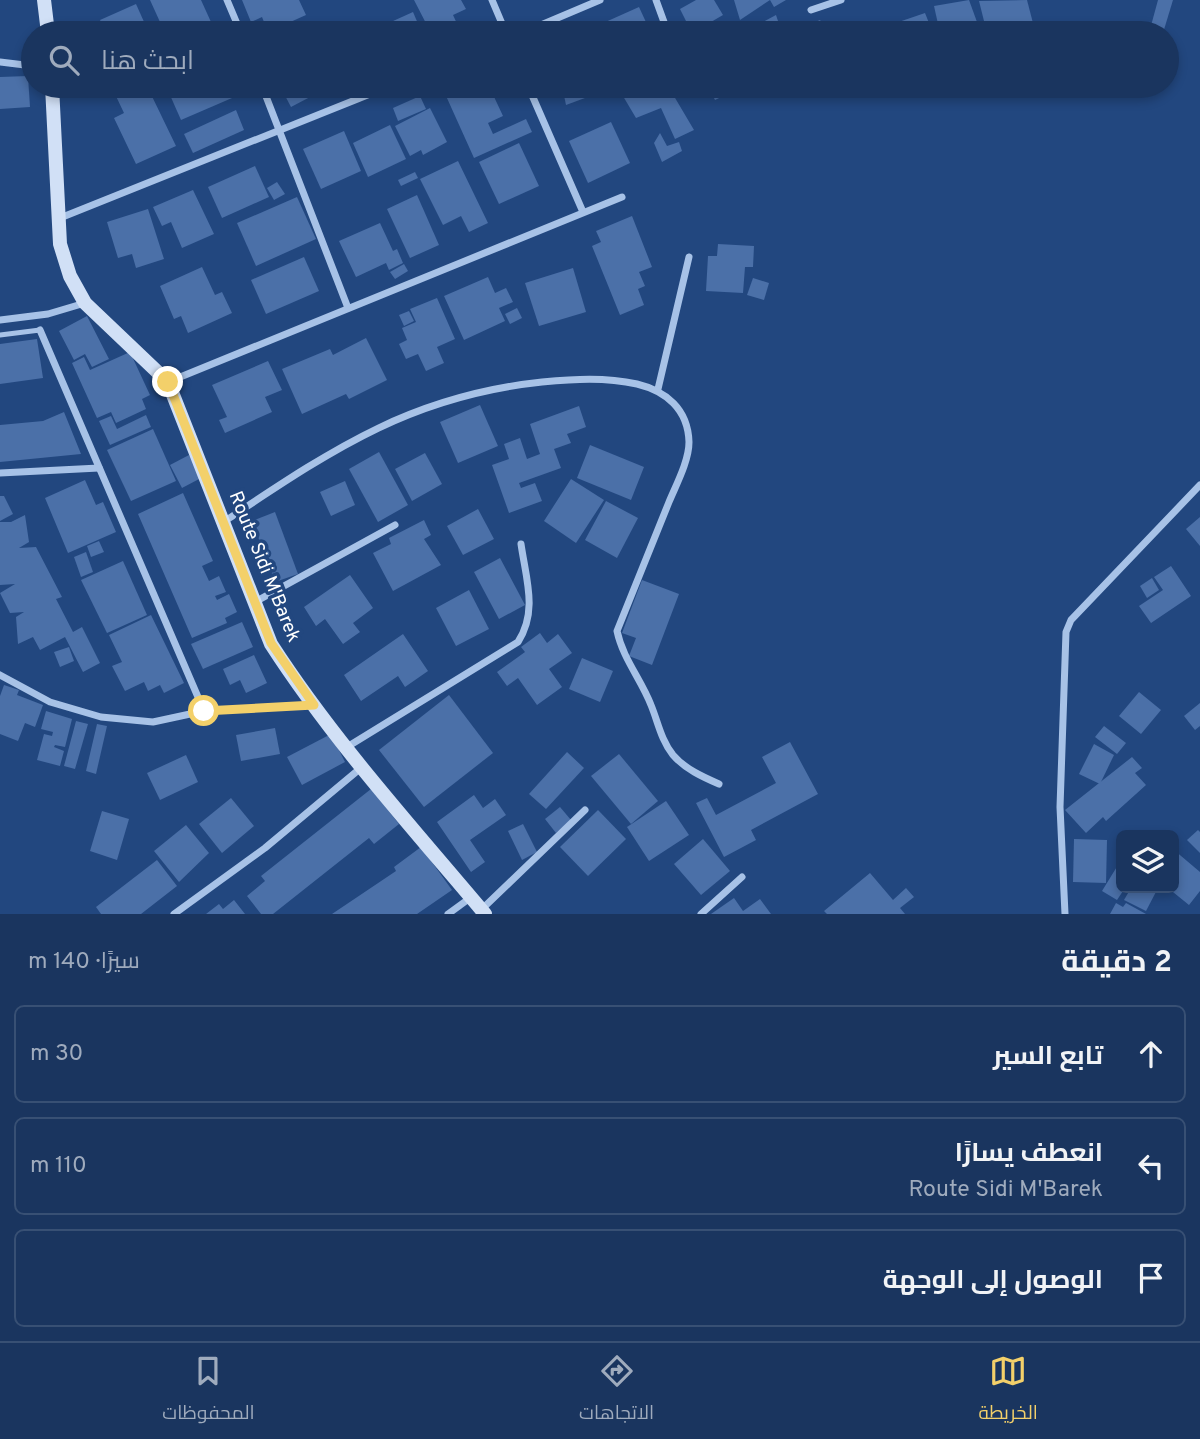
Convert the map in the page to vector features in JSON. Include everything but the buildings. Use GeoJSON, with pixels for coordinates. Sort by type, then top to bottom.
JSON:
{"type":"FeatureCollection","features":[{"type":"Feature","properties":{"kind":"street"},"geometry":{"type":"LineString","coordinates":[[44,0],[47,21]]}},
{"type":"Feature","properties":{"kind":"street"},"geometry":{"type":"LineString","coordinates":[[227,0],[236,21]]}},
{"type":"Feature","properties":{"kind":"street"},"geometry":{"type":"LineString","coordinates":[[492,0],[501,21]]}},
{"type":"Feature","properties":{"kind":"street"},"geometry":{"type":"LineString","coordinates":[[550,21],[600,0]]}},
{"type":"Feature","properties":{"kind":"street"},"geometry":{"type":"LineString","coordinates":[[656,0],[664,21]]}},
{"type":"Feature","properties":{"kind":"street"},"geometry":{"type":"LineString","coordinates":[[811,10],[841,0]]}},
{"type":"Feature","properties":{"kind":"street"},"geometry":{"type":"LineString","coordinates":[[0,62],[21,65]]}},
{"type":"Feature","properties":{"kind":"street","name":"Route Sidi M'Barek"},"geometry":{"type":"LineString","coordinates":[[53,98],[60,244],[70,276],[85,303],[168,382],[271,643],[347,747],[483,912]]}},
{"type":"Feature","properties":{"kind":"street"},"geometry":{"type":"LineString","coordinates":[[267,98],[348,308]]}},
{"type":"Feature","properties":{"kind":"street"},"geometry":{"type":"LineString","coordinates":[[59,219],[359,98]]}},
{"type":"Feature","properties":{"kind":"street"},"geometry":{"type":"LineString","coordinates":[[533,98],[583,212]]}},
{"type":"Feature","properties":{"kind":"street"},"geometry":{"type":"LineString","coordinates":[[168,382],[622,197]]}},
{"type":"Feature","properties":{"kind":"street"},"geometry":{"type":"LineString","coordinates":[[658,389],[689,257]]}},
{"type":"Feature","properties":{"kind":"street"},"geometry":{"type":"LineString","coordinates":[[0,320],[48,314],[85,303]]}},
{"type":"Feature","properties":{"kind":"street"},"geometry":{"type":"LineString","coordinates":[[40,330],[204,711]]}},
{"type":"Feature","properties":{"kind":"street"},"geometry":{"type":"LineString","coordinates":[[225,521],[328,453],[441,401],[506,386],[579,379],[620,380],[658,389],[677,405],[689,443],[680,474],[617,631],[621,650],[672,753],[699,776],[719,784]]}},
{"type":"Feature","properties":{"kind":"street"},"geometry":{"type":"LineString","coordinates":[[0,473],[99,468]]}},
{"type":"Feature","properties":{"kind":"street"},"geometry":{"type":"LineString","coordinates":[[1065,914],[1060,807],[1066,632],[1071,620],[1200,485]]}},
{"type":"Feature","properties":{"kind":"street"},"geometry":{"type":"LineString","coordinates":[[254,602],[396,525]]}},
{"type":"Feature","properties":{"kind":"street"},"geometry":{"type":"LineString","coordinates":[[347,747],[518,642],[529,625],[530,604],[521,544]]}},
{"type":"Feature","properties":{"kind":"street"},"geometry":{"type":"LineString","coordinates":[[1,675],[50,702],[101,717],[153,722],[204,711],[314,705]]}},
{"type":"Feature","properties":{"kind":"street"},"geometry":{"type":"LineString","coordinates":[[174,914],[265,848],[362,766]]}},
{"type":"Feature","properties":{"kind":"street"},"geometry":{"type":"LineString","coordinates":[[483,912],[585,810]]}},
{"type":"Feature","properties":{"kind":"street"},"geometry":{"type":"LineString","coordinates":[[701,914],[742,877]]}},
{"type":"Feature","properties":{"kind":"street"},"geometry":{"type":"LineString","coordinates":[[448,914],[471,897]]}},
{"type":"Feature","properties":{"kind":"lane"},"geometry":{"type":"LineString","coordinates":[[0,335],[40,330]]}},
{"type":"Feature","properties":{"kind":"route"},"geometry":{"type":"LineString","coordinates":[[168,382],[271,643],[314,705],[204,711]]}}]}
